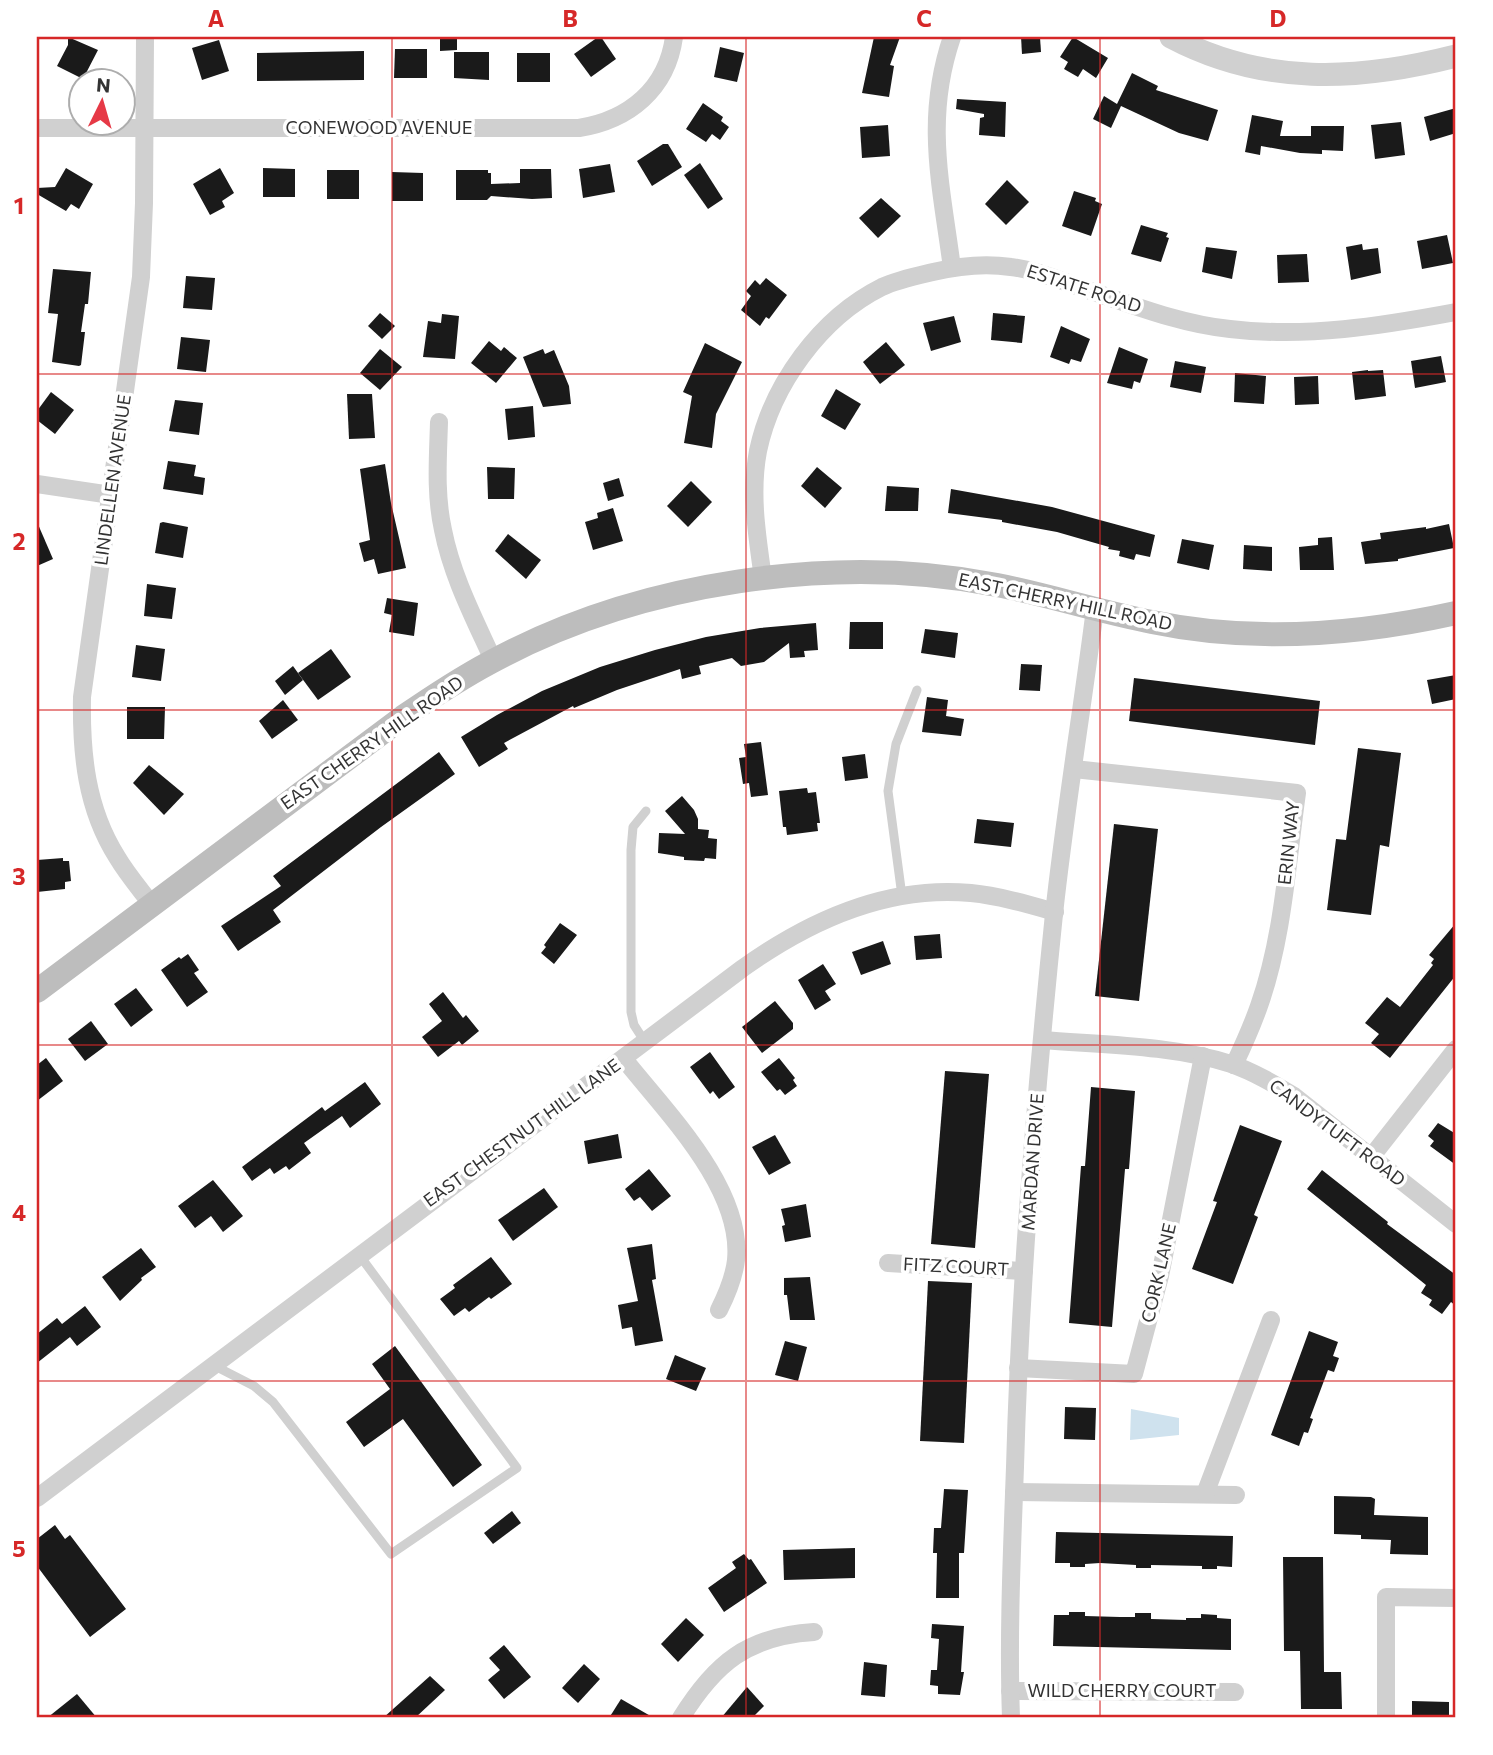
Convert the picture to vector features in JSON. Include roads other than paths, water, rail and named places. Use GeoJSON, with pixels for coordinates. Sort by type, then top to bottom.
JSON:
{"type":"FeatureCollection","features":[{"type":"Feature","properties":{"kind":"main road","name":"EAST CHERRY HILL ROAD"},"geometry":{"type":"LineString","coordinates":[[37,990],[403,717],[446,688],[493,660],[546,636],[650,600],[763,578],[818,573],[860,573],[946,578],[997,585],[1153,623],[1258,634],[1347,631],[1456,613]]}},
{"type":"Feature","properties":{"kind":"street","name":"LINDELLEN AVENUE"},"geometry":{"type":"LineString","coordinates":[[145,37],[141,277],[82,696],[81,735],[91,798],[102,827],[116,856],[152,905]]}},
{"type":"Feature","properties":{"kind":"street","name":"CONEWOOD AVENUE"},"geometry":{"type":"LineString","coordinates":[[37,128],[566,128],[597,125],[616,118],[653,89],[665,69],[674,37]]}},
{"type":"Feature","properties":{"kind":"street"},"geometry":{"type":"LineString","coordinates":[[952,268],[935,125],[940,80],[953,37]]}},
{"type":"Feature","properties":{"kind":"street"},"geometry":{"type":"LineString","coordinates":[[1171,37],[1212,55],[1247,65],[1326,76],[1406,69],[1456,56]]}},
{"type":"Feature","properties":{"kind":"street","name":"ESTATE ROAD"},"geometry":{"type":"LineString","coordinates":[[763,578],[755,516],[754,482],[758,452],[767,419],[781,388],[815,340],[849,309],[882,287],[952,268],[984,265],[1012,267],[1178,318],[1227,329],[1273,332],[1323,332],[1456,312]]}},
{"type":"Feature","properties":{"kind":"street"},"geometry":{"type":"LineString","coordinates":[[439,422],[437,484],[442,528],[450,561],[493,660]]}},
{"type":"Feature","properties":{"kind":"street"},"geometry":{"type":"LineString","coordinates":[[37,484],[111,495]]}},
{"type":"Feature","properties":{"kind":"street","name":"MARDAN DRIVE"},"geometry":{"type":"LineString","coordinates":[[1011,1718],[1014,1492],[1024,1271],[1055,912],[1095,609]]}},
{"type":"Feature","properties":{"kind":"street","name":"ERIN WAY"},"geometry":{"type":"LineString","coordinates":[[1074,769],[1297,793],[1273,952],[1259,1006],[1234,1065]]}},
{"type":"Feature","properties":{"kind":"street","name":"EAST CHESTNUT HILL LANE"},"geometry":{"type":"LineString","coordinates":[[37,1498],[743,968],[801,930],[860,905],[929,894],[969,893],[1006,898],[1055,912]]}},
{"type":"Feature","properties":{"kind":"street","name":"CANDYTUFT ROAD"},"geometry":{"type":"LineString","coordinates":[[1042,1040],[1157,1049],[1203,1056],[1234,1065],[1294,1096],[1456,1224]]}},
{"type":"Feature","properties":{"kind":"street"},"geometry":{"type":"LineString","coordinates":[[1371,1156],[1456,1049]]}},
{"type":"Feature","properties":{"kind":"street","name":"CORK LANE"},"geometry":{"type":"LineString","coordinates":[[1018,1368],[1134,1374],[1160,1276],[1203,1056]]}},
{"type":"Feature","properties":{"kind":"street"},"geometry":{"type":"LineString","coordinates":[[624,1059],[706,1162],[722,1191],[735,1235],[736,1260],[730,1287],[719,1310]]}},
{"type":"Feature","properties":{"kind":"street","name":"FITZ COURT"},"geometry":{"type":"LineString","coordinates":[[888,1263],[1024,1271]]}},
{"type":"Feature","properties":{"kind":"street"},"geometry":{"type":"LineString","coordinates":[[1205,1494],[1270,1320]]}},
{"type":"Feature","properties":{"kind":"street"},"geometry":{"type":"LineString","coordinates":[[1014,1492],[1236,1495]]}},
{"type":"Feature","properties":{"kind":"street"},"geometry":{"type":"LineString","coordinates":[[1386,1718],[1387,1597],[1456,1598]]}},
{"type":"Feature","properties":{"kind":"street"},"geometry":{"type":"LineString","coordinates":[[681,1718],[694,1698],[728,1660],[755,1644],[786,1634],[814,1632]]}},
{"type":"Feature","properties":{"kind":"street","name":"WILD CHERRY COURT"},"geometry":{"type":"LineString","coordinates":[[1010,1691],[1235,1692]]}},
{"type":"Feature","properties":{"kind":"lane"},"geometry":{"type":"LineString","coordinates":[[902,897],[888,791],[896,744],[917,690]]}},
{"type":"Feature","properties":{"kind":"lane"},"geometry":{"type":"LineString","coordinates":[[646,811],[633,827],[629,909],[631,1012],[634,1025],[646,1042]]}},
{"type":"Feature","properties":{"kind":"lane"},"geometry":{"type":"LineString","coordinates":[[212,1365],[254,1386],[273,1402],[391,1554],[517,1468],[359,1254]]}},
{"type":"Feature","properties":{"kind":"water"},"geometry":{"type":"Polygon","coordinates":[[[1131,1409],[1179,1418],[1179,1435],[1130,1440],[1131,1409]]]}}]}
